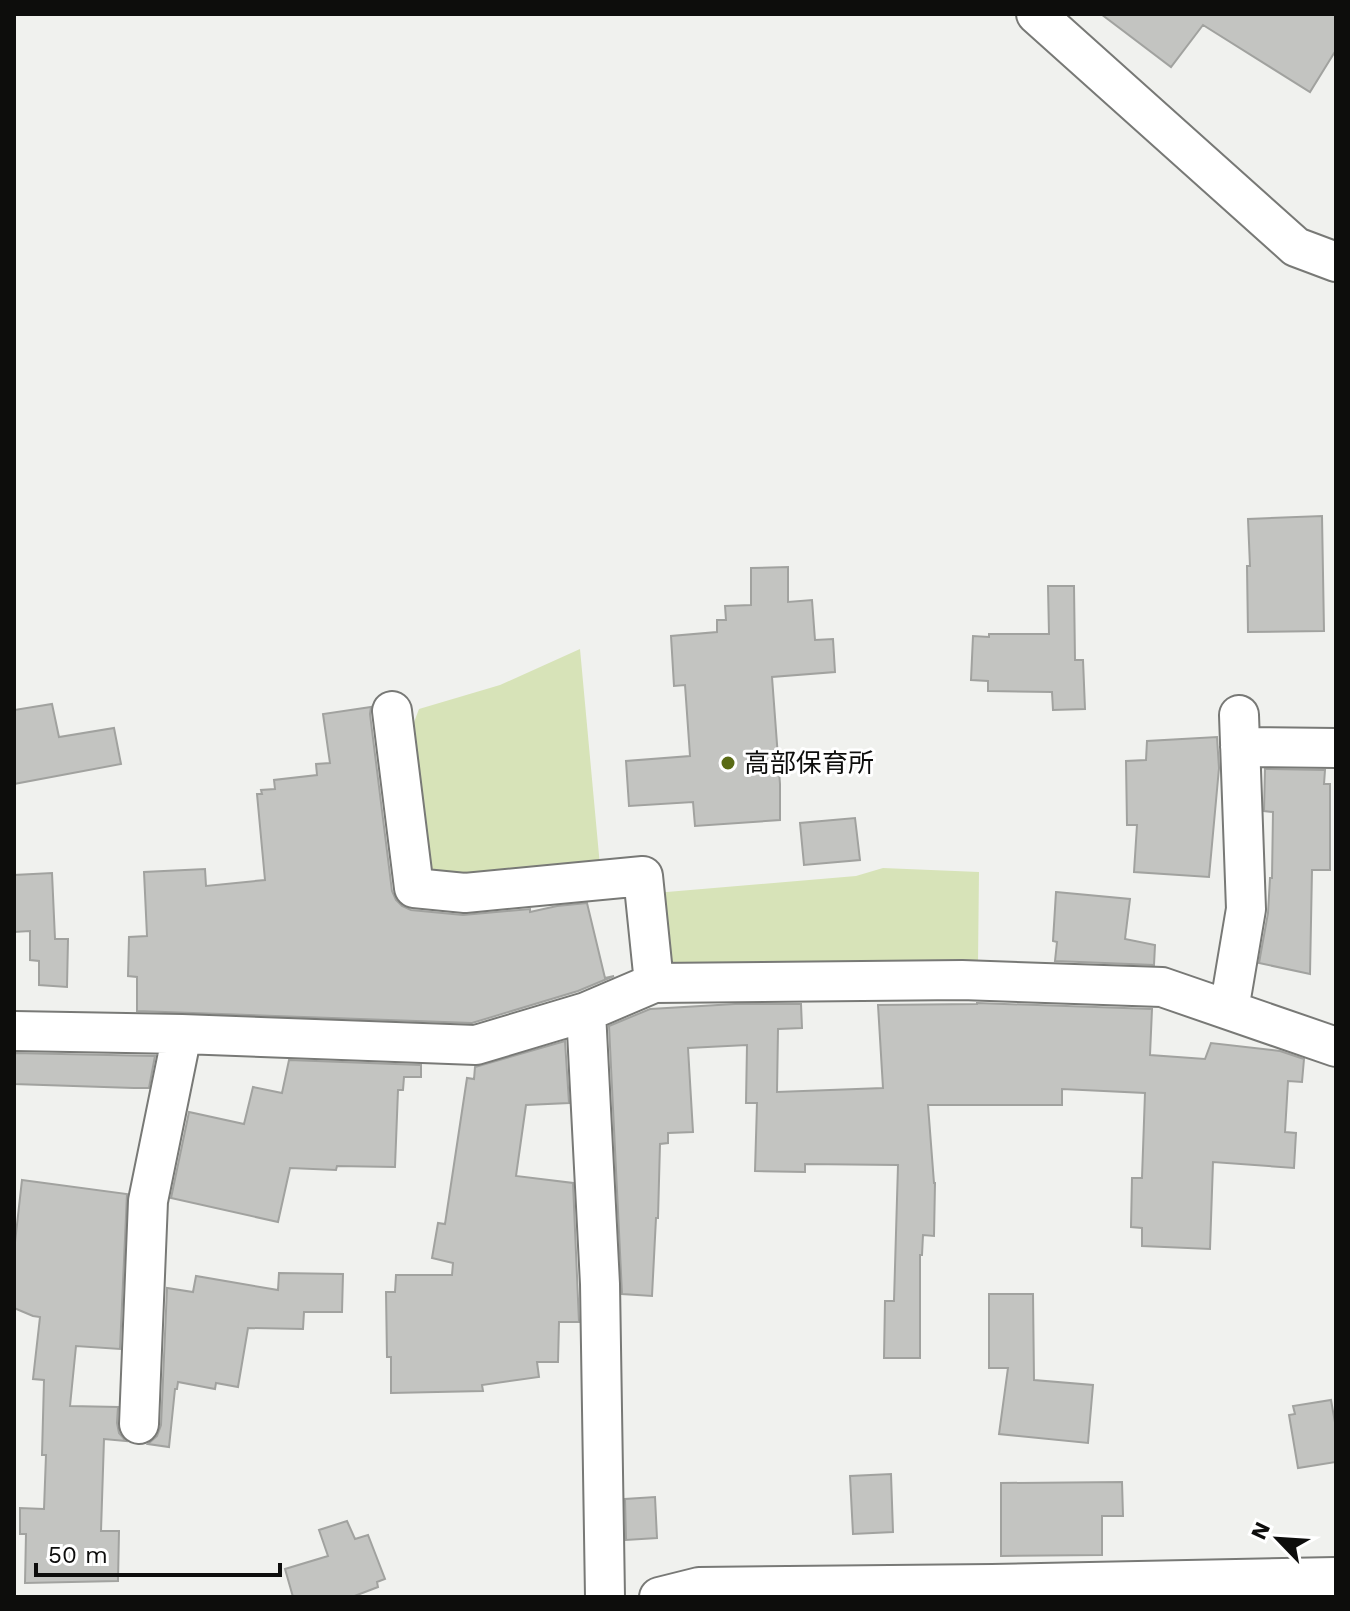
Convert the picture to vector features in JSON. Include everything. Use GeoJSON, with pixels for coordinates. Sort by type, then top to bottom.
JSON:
{"type":"FeatureCollection","features":[{"type":"Feature","properties":{"kind":"street"},"geometry":{"type":"LineString","coordinates":[[1036,14],[1296,247],[1336,262]]}},
{"type":"Feature","properties":{"kind":"street"},"geometry":{"type":"LineString","coordinates":[[392,711],[414,888],[465,893],[643,876],[654,983]]}},
{"type":"Feature","properties":{"kind":"street"},"geometry":{"type":"LineString","coordinates":[[1229,1010],[1246,909],[1239,731],[1336,748]]}},
{"type":"Feature","properties":{"kind":"street"},"geometry":{"type":"LineString","coordinates":[[14,1031],[476,1045],[586,1012],[654,983],[962,980],[1162,987],[1336,1047]]}},
{"type":"Feature","properties":{"kind":"street"},"geometry":{"type":"LineString","coordinates":[[586,1012],[600,1284],[605,1597]]}},
{"type":"Feature","properties":{"kind":"street"},"geometry":{"type":"LineString","coordinates":[[139,1424],[148,1201],[182,1034]]}},
{"type":"Feature","properties":{"kind":"street"},"geometry":{"type":"LineString","coordinates":[[659,1597],[699,1587],[1336,1577]]}},
{"type":"Feature","properties":{"kind":"green space"},"geometry":{"type":"Polygon","coordinates":[[[580,649],[600,866],[524,878],[427,874],[408,738],[419,709],[500,685],[580,649]]]}},
{"type":"Feature","properties":{"kind":"green space"},"geometry":{"type":"Polygon","coordinates":[[[883,868],[979,872],[978,962],[672,966],[660,953],[655,893],[856,876],[883,868]]]}},
{"type":"Feature","properties":{"kind":"building"},"geometry":{"type":"Polygon","coordinates":[[[1101,14],[1336,14],[1336,50],[1310,92],[1203,25],[1171,67],[1101,14]]]}},
{"type":"Feature","properties":{"kind":"building"},"geometry":{"type":"Polygon","coordinates":[[[1322,516],[1324,631],[1248,632],[1248,519],[1322,516]]]}},
{"type":"Feature","properties":{"kind":"building"},"geometry":{"type":"Polygon","coordinates":[[[788,567],[788,602],[812,600],[815,640],[833,639],[835,672],[772,677],[780,820],[695,826],[693,802],[629,806],[626,761],[690,756],[685,685],[674,686],[671,636],[717,632],[717,620],[726,620],[725,606],[751,605],[751,568],[788,567]]]}},
{"type":"Feature","properties":{"kind":"building"},"geometry":{"type":"Polygon","coordinates":[[[1048,586],[1074,586],[1075,660],[1083,660],[1085,709],[1053,710],[1052,692],[988,691],[988,681],[971,680],[973,636],[1049,634],[1048,586]]]}},
{"type":"Feature","properties":{"kind":"building"},"geometry":{"type":"Polygon","coordinates":[[[52,704],[59,737],[114,728],[121,764],[14,784],[14,710],[52,704]]]}},
{"type":"Feature","properties":{"kind":"building"},"geometry":{"type":"Polygon","coordinates":[[[371,707],[392,891],[396,900],[411,910],[463,915],[530,909],[530,912],[587,903],[605,978],[614,976],[578,991],[472,1023],[137,1011],[137,977],[128,976],[129,937],[147,936],[144,872],[205,869],[206,886],[265,880],[257,794],[262,794],[261,790],[275,789],[274,780],[317,775],[316,764],[330,763],[323,714],[371,707]]]}},
{"type":"Feature","properties":{"kind":"building"},"geometry":{"type":"Polygon","coordinates":[[[1217,737],[1219,768],[1209,877],[1134,872],[1137,825],[1127,825],[1126,761],[1146,760],[1147,741],[1217,737]]]}},
{"type":"Feature","properties":{"kind":"building"},"geometry":{"type":"Polygon","coordinates":[[[1265,769],[1325,770],[1324,784],[1330,784],[1330,870],[1312,870],[1310,974],[1259,963],[1272,878],[1273,812],[1264,811],[1265,769]]]}},
{"type":"Feature","properties":{"kind":"building"},"geometry":{"type":"Polygon","coordinates":[[[855,818],[860,860],[804,865],[800,823],[855,818]]]}},
{"type":"Feature","properties":{"kind":"building"},"geometry":{"type":"Polygon","coordinates":[[[52,873],[55,939],[68,939],[67,987],[39,985],[39,961],[30,960],[30,931],[14,932],[14,875],[52,873]]]}},
{"type":"Feature","properties":{"kind":"building"},"geometry":{"type":"Polygon","coordinates":[[[1056,892],[1130,899],[1125,939],[1155,945],[1154,965],[1055,961],[1056,892]]]}},
{"type":"Feature","properties":{"kind":"building"},"geometry":{"type":"Polygon","coordinates":[[[977,1003],[1152,1009],[1150,1055],[1205,1059],[1211,1043],[1280,1051],[1304,1059],[1302,1082],[1288,1081],[1285,1132],[1296,1133],[1294,1168],[1213,1162],[1210,1249],[1142,1246],[1142,1228],[1131,1227],[1132,1178],[1142,1178],[1145,1093],[1062,1089],[1062,1105],[928,1105],[935,1183],[934,1236],[923,1235],[920,1255],[920,1358],[884,1358],[885,1301],[894,1301],[898,1165],[805,1164],[805,1172],[755,1171],[757,1103],[746,1103],[747,1045],[688,1048],[693,1132],[668,1133],[668,1143],[660,1144],[652,1296],[622,1294],[609,1026],[650,1009],[801,1004],[802,1028],[778,1029],[777,1092],[883,1088],[878,1005],[977,1003]]]}},
{"type":"Feature","properties":{"kind":"building"},"geometry":{"type":"Polygon","coordinates":[[[565,1041],[569,1103],[526,1105],[516,1176],[573,1183],[579,1322],[559,1322],[558,1362],[537,1362],[539,1377],[482,1385],[483,1391],[391,1393],[386,1292],[395,1292],[396,1275],[452,1275],[453,1263],[432,1258],[438,1223],[445,1224],[467,1078],[474,1079],[475,1067],[565,1041]]]}},
{"type":"Feature","properties":{"kind":"building"},"geometry":{"type":"Polygon","coordinates":[[[14,1053],[155,1056],[149,1088],[134,1088],[14,1084],[14,1053]]]}},
{"type":"Feature","properties":{"kind":"building"},"geometry":{"type":"Polygon","coordinates":[[[289,1060],[421,1065],[421,1077],[404,1077],[403,1090],[398,1090],[395,1167],[337,1166],[336,1170],[290,1168],[278,1222],[171,1198],[189,1112],[244,1124],[253,1087],[282,1093],[289,1060]]]}},
{"type":"Feature","properties":{"kind":"building"},"geometry":{"type":"Polygon","coordinates":[[[22,1180],[127,1194],[120,1349],[76,1346],[70,1406],[118,1407],[119,1433],[126,1441],[104,1439],[101,1531],[119,1531],[118,1581],[25,1583],[26,1534],[20,1534],[20,1508],[44,1509],[46,1455],[42,1455],[44,1380],[33,1379],[40,1317],[14,1308],[14,1251],[22,1180]]]}},
{"type":"Feature","properties":{"kind":"building"},"geometry":{"type":"Polygon","coordinates":[[[279,1273],[343,1274],[342,1312],[304,1312],[303,1329],[248,1328],[238,1387],[216,1383],[215,1389],[178,1382],[169,1447],[148,1444],[157,1436],[161,1425],[167,1288],[193,1292],[196,1276],[278,1290],[279,1273]]]}},
{"type":"Feature","properties":{"kind":"building"},"geometry":{"type":"Polygon","coordinates":[[[989,1294],[1033,1294],[1034,1380],[1093,1385],[1088,1443],[999,1434],[1008,1368],[989,1368],[989,1294]]]}},
{"type":"Feature","properties":{"kind":"building"},"geometry":{"type":"Polygon","coordinates":[[[1331,1400],[1336,1428],[1336,1462],[1298,1468],[1289,1415],[1295,1414],[1293,1406],[1331,1400]]]}},
{"type":"Feature","properties":{"kind":"building"},"geometry":{"type":"Polygon","coordinates":[[[891,1474],[893,1532],[853,1534],[850,1476],[891,1474]]]}},
{"type":"Feature","properties":{"kind":"building"},"geometry":{"type":"Polygon","coordinates":[[[1122,1482],[1123,1516],[1102,1516],[1102,1555],[1001,1556],[1001,1483],[1122,1482]]]}},
{"type":"Feature","properties":{"kind":"building"},"geometry":{"type":"Polygon","coordinates":[[[655,1497],[657,1538],[626,1540],[625,1499],[655,1497]]]}},
{"type":"Feature","properties":{"kind":"building"},"geometry":{"type":"Polygon","coordinates":[[[347,1521],[355,1539],[368,1535],[385,1579],[377,1582],[378,1587],[352,1597],[293,1597],[285,1569],[328,1556],[319,1530],[347,1521]]]}},
{"type":"Feature","properties":{"kind":"place","name":"高部保育所"},"geometry":{"type":"Point","coordinates":[728,763]}}]}
